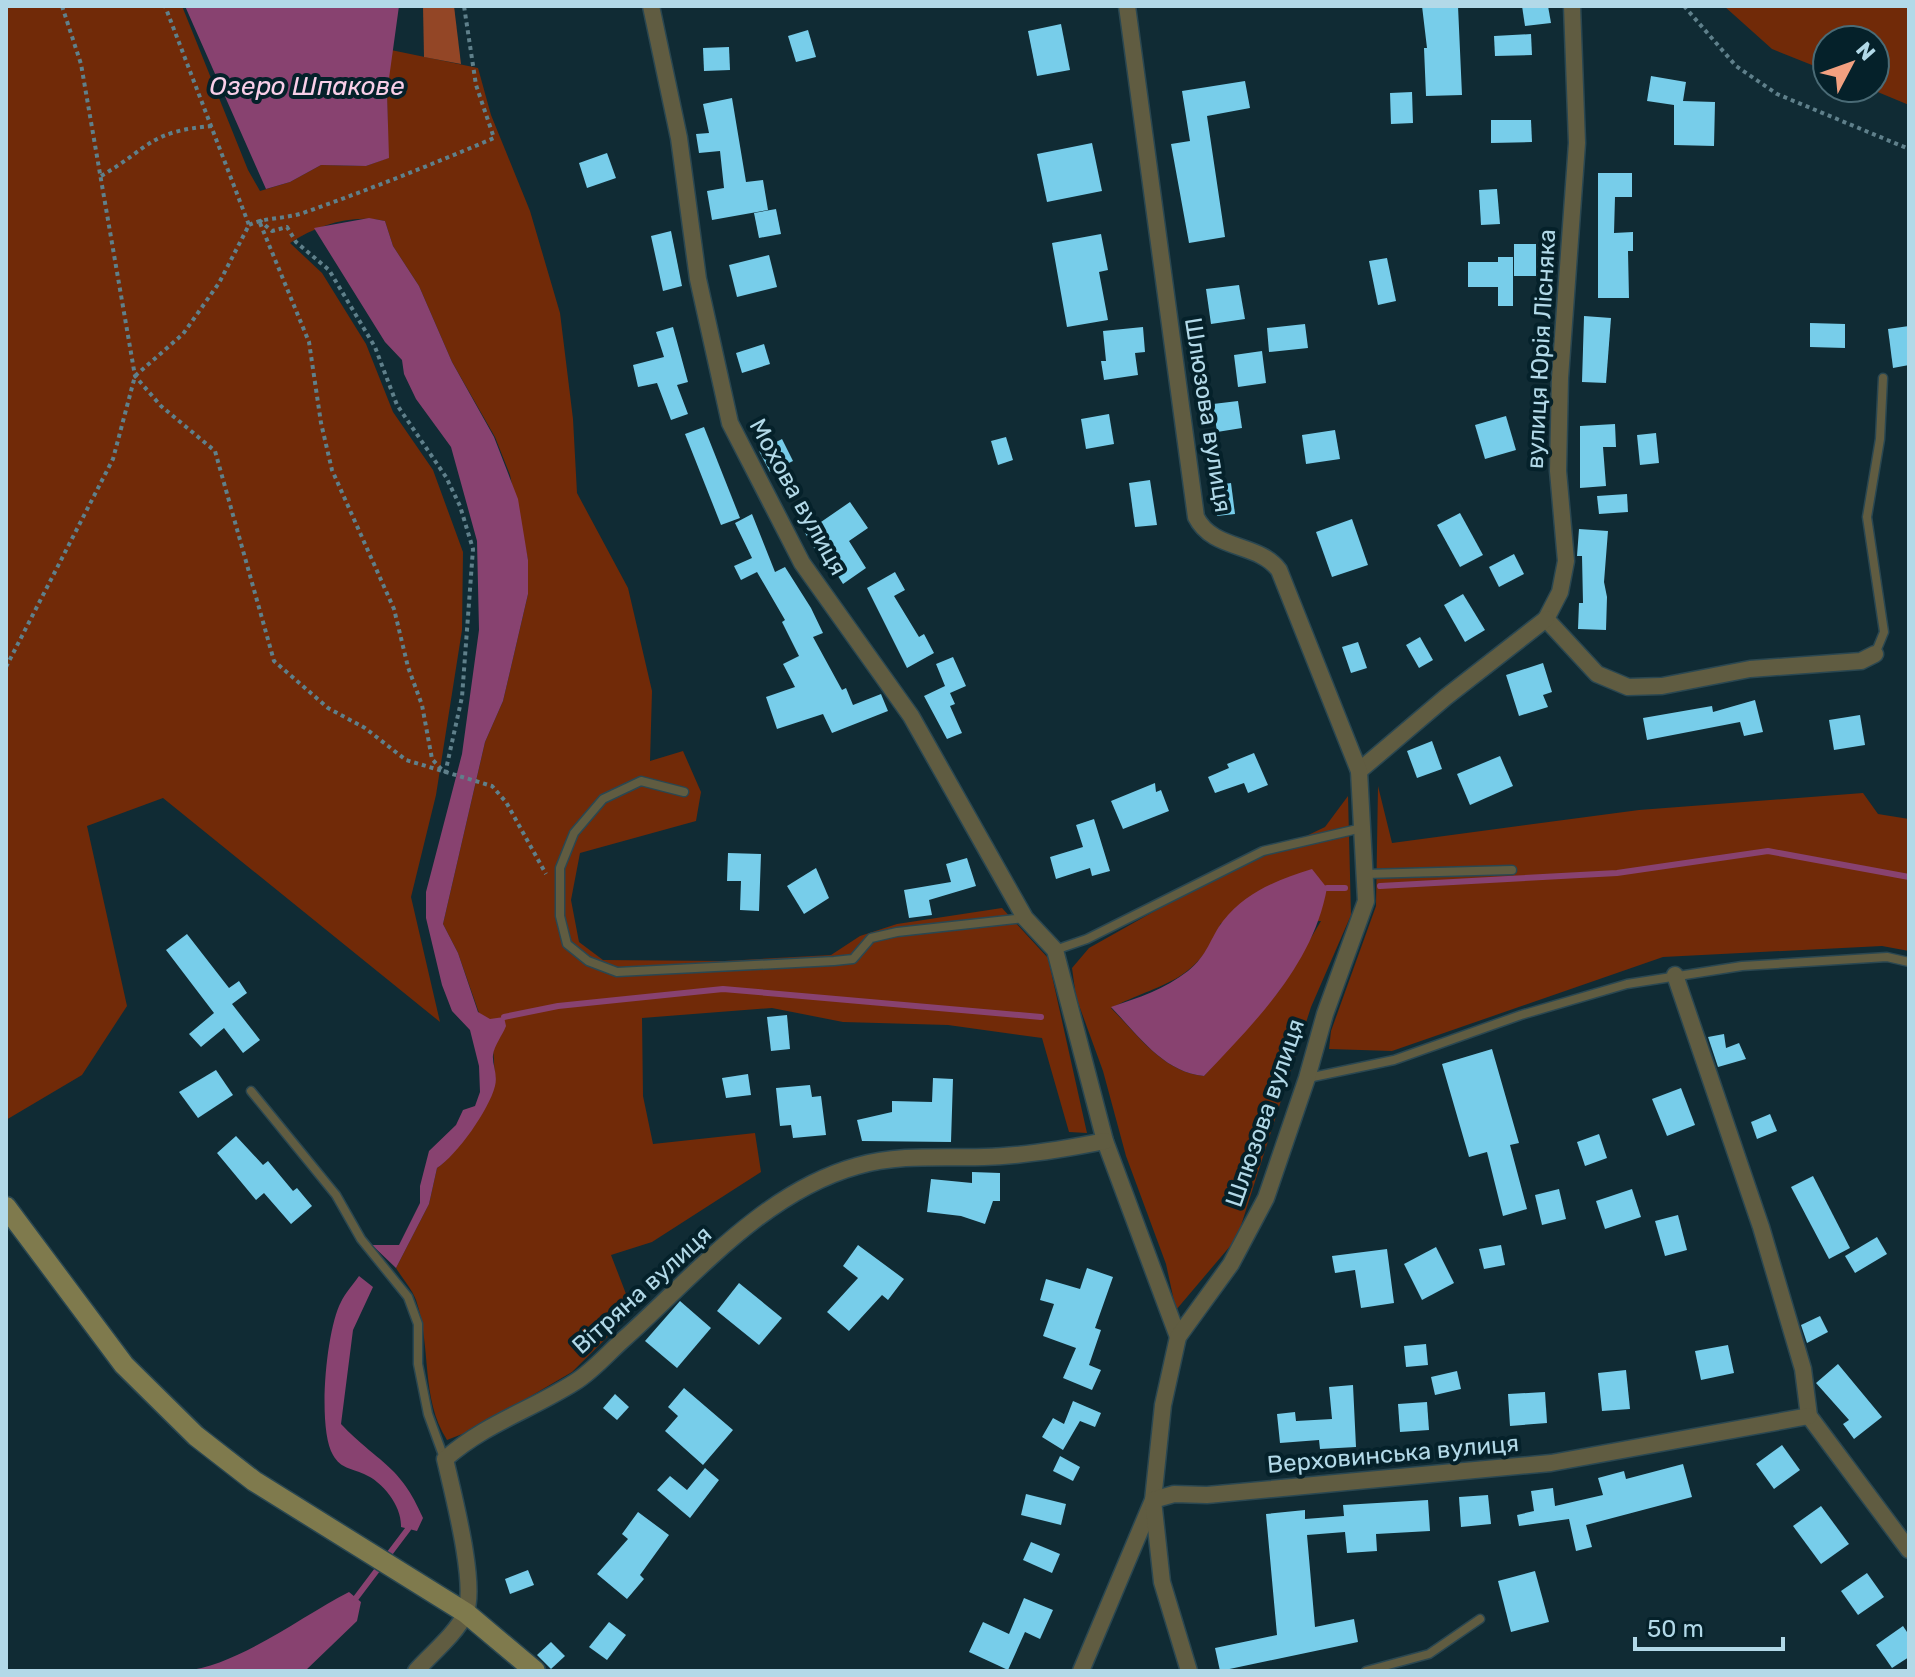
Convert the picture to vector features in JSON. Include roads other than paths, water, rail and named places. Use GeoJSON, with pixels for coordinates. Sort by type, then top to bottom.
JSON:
{"type":"FeatureCollection","features":[{"type":"Feature","properties":{"kind":"main road"},"geometry":{"type":"LineString","coordinates":[[9,1216],[88,1321],[156,1398],[254,1481],[466,1613],[535,1671]]}},
{"type":"Feature","properties":{"kind":"street","name":"Мохова вулиця"},"geometry":{"type":"LineString","coordinates":[[651,6],[679,138],[698,279],[730,423],[802,563],[911,716],[1025,918],[1055,950]]}},
{"type":"Feature","properties":{"kind":"street","name":"Шлюзова вулиця"},"geometry":{"type":"LineString","coordinates":[[1081,1671],[1153,1500],[1163,1405],[1178,1337],[1231,1264],[1266,1198],[1307,1078],[1325,1014],[1366,901],[1359,771],[1279,570],[1263,556],[1223,543],[1202,530],[1196,517],[1127,6]]}},
{"type":"Feature","properties":{"kind":"street","name":"вулиця Юрія Лісняка"},"geometry":{"type":"LineString","coordinates":[[1546,619],[1560,592],[1566,561],[1558,471],[1560,378],[1577,143],[1572,6]]}},
{"type":"Feature","properties":{"kind":"street"},"geometry":{"type":"LineString","coordinates":[[1359,771],[1446,697],[1546,619],[1597,674],[1628,687],[1662,686],[1750,669],[1861,661],[1875,654]]}},
{"type":"Feature","properties":{"kind":"street"},"geometry":{"type":"LineString","coordinates":[[1055,950],[1105,1141],[1178,1337]]}},
{"type":"Feature","properties":{"kind":"street"},"geometry":{"type":"LineString","coordinates":[[1675,975],[1761,1227],[1803,1369],[1809,1416],[1909,1550]]}},
{"type":"Feature","properties":{"kind":"street","name":"Вітряна вулиця"},"geometry":{"type":"LineString","coordinates":[[445,1459],[503,1417],[576,1382],[737,1235],[802,1186],[858,1165],[1054,1151],[1105,1141]]}},
{"type":"Feature","properties":{"kind":"street","name":"Верховинська вулиця"},"geometry":{"type":"LineString","coordinates":[[1153,1500],[1174,1494],[1207,1495],[1551,1463],[1809,1416]]}},
{"type":"Feature","properties":{"kind":"street"},"geometry":{"type":"LineString","coordinates":[[416,1671],[466,1613],[468,1591],[463,1542],[445,1459]]}},
{"type":"Feature","properties":{"kind":"street"},"geometry":{"type":"LineString","coordinates":[[1153,1500],[1162,1582],[1189,1671]]}},
{"type":"Feature","properties":{"kind":"lane"},"geometry":{"type":"LineString","coordinates":[[1875,654],[1884,632],[1867,517],[1880,439],[1883,378]]}},
{"type":"Feature","properties":{"kind":"lane"},"geometry":{"type":"LineString","coordinates":[[684,792],[641,781],[603,799],[574,833],[560,868],[559,897],[567,944],[588,961],[617,972],[853,959],[871,938],[897,932],[1025,918]]}},
{"type":"Feature","properties":{"kind":"lane"},"geometry":{"type":"LineString","coordinates":[[1055,950],[1087,939],[1263,851],[1362,828]]}},
{"type":"Feature","properties":{"kind":"lane"},"geometry":{"type":"LineString","coordinates":[[1365,874],[1512,870]]}},
{"type":"Feature","properties":{"kind":"lane"},"geometry":{"type":"LineString","coordinates":[[1307,1078],[1394,1060],[1521,1015],[1627,984],[1742,966],[1872,958],[1909,962]]}},
{"type":"Feature","properties":{"kind":"lane"},"geometry":{"type":"LineString","coordinates":[[251,1091],[336,1195],[361,1239],[408,1297],[418,1324],[418,1364],[428,1414],[445,1459]]}},
{"type":"Feature","properties":{"kind":"lane"},"geometry":{"type":"LineString","coordinates":[[1366,1671],[1429,1654],[1480,1619]]}},
{"type":"Feature","properties":{"kind":"water","name":"Озеро Шпакове"},"geometry":{"type":"Polygon","coordinates":[[[185,6],[399,6],[387,93],[389,158],[366,166],[321,165],[290,182],[266,189],[185,6]]]}},
{"type":"Feature","properties":{"kind":"water"},"geometry":{"type":"Polygon","coordinates":[[[369,218],[385,221],[393,246],[419,286],[452,362],[494,437],[518,499],[528,560],[528,594],[511,667],[503,701],[485,742],[443,924],[458,953],[478,1012],[490,1019],[504,1017],[506,1026],[493,1055],[495,1086],[471,1131],[437,1168],[429,1204],[396,1268],[372,1245],[399,1245],[420,1203],[420,1186],[429,1151],[456,1125],[463,1110],[475,1106],[480,1092],[479,1066],[470,1030],[452,1011],[442,985],[426,918],[426,892],[462,754],[479,630],[477,541],[451,447],[416,399],[404,374],[402,360],[385,342],[314,228],[369,218]]]}},
{"type":"Feature","properties":{"kind":"water"},"geometry":{"type":"Polygon","coordinates":[[[1312,869],[1327,888],[1309,942],[1262,1013],[1204,1076],[1189,1073],[1164,1060],[1111,1007],[1151,992],[1188,971],[1200,959],[1223,921],[1242,902],[1275,883],[1312,869]]]}},
{"type":"Feature","properties":{"kind":"water"},"geometry":{"type":"Polygon","coordinates":[[[359,1276],[373,1287],[353,1330],[341,1424],[406,1486],[423,1518],[417,1531],[401,1527],[395,1503],[384,1489],[371,1478],[339,1463],[328,1442],[325,1379],[331,1334],[341,1302],[359,1276]]]}},
{"type":"Feature","properties":{"kind":"water"},"geometry":{"type":"Polygon","coordinates":[[[349,1592],[361,1602],[357,1621],[305,1671],[184,1671],[226,1660],[247,1650],[349,1592]]]}},
{"type":"Feature","properties":{"kind":"waterway"},"geometry":{"type":"LineString","coordinates":[[1380,886],[1617,873],[1768,851],[1909,877]]}},
{"type":"Feature","properties":{"kind":"waterway"},"geometry":{"type":"LineString","coordinates":[[1327,888],[1345,888]]}},
{"type":"Feature","properties":{"kind":"waterway"},"geometry":{"type":"LineString","coordinates":[[504,1017],[558,1006],[723,989],[1041,1017]]}},
{"type":"Feature","properties":{"kind":"waterway"},"geometry":{"type":"LineString","coordinates":[[356,1598],[408,1529]]}}]}
